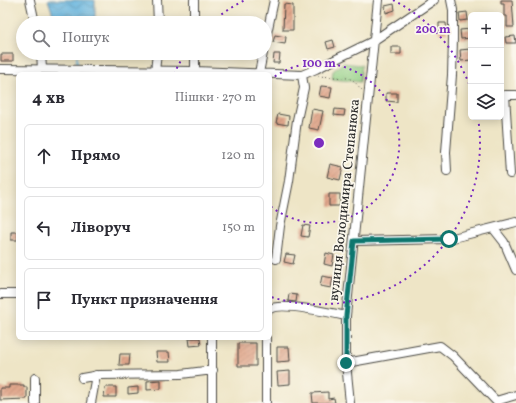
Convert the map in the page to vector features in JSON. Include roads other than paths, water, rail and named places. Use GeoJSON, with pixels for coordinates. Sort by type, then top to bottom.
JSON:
{"type":"FeatureCollection","features":[{"type":"Feature","properties":{"kind":"street"},"geometry":{"type":"LineString","coordinates":[[30,0],[33,16]]}},
{"type":"Feature","properties":{"kind":"street"},"geometry":{"type":"LineString","coordinates":[[157,0],[158,16]]}},
{"type":"Feature","properties":{"kind":"street"},"geometry":{"type":"LineString","coordinates":[[194,0],[194,16]]}},
{"type":"Feature","properties":{"kind":"street"},"geometry":{"type":"LineString","coordinates":[[271,16],[274,0]]}},
{"type":"Feature","properties":{"kind":"street","name":"вулиця Володимира Степанюка"},"geometry":{"type":"LineString","coordinates":[[350,403],[346,363],[346,316],[378,0]]}},
{"type":"Feature","properties":{"kind":"street"},"geometry":{"type":"LineString","coordinates":[[272,74],[302,75],[316,69],[373,41],[434,0]]}},
{"type":"Feature","properties":{"kind":"street"},"geometry":{"type":"LineString","coordinates":[[447,171],[446,152],[452,82],[453,39],[453,10],[450,0]]}},
{"type":"Feature","properties":{"kind":"street"},"geometry":{"type":"LineString","coordinates":[[41,60],[42,70]]}},
{"type":"Feature","properties":{"kind":"street"},"geometry":{"type":"LineString","coordinates":[[150,72],[154,60]]}},
{"type":"Feature","properties":{"kind":"street"},"geometry":{"type":"LineString","coordinates":[[195,60],[195,71]]}},
{"type":"Feature","properties":{"kind":"street"},"geometry":{"type":"LineString","coordinates":[[259,72],[262,60]]}},
{"type":"Feature","properties":{"kind":"street"},"geometry":{"type":"LineString","coordinates":[[0,69],[32,72],[42,70],[221,72]]}},
{"type":"Feature","properties":{"kind":"street"},"geometry":{"type":"LineString","coordinates":[[276,259],[280,226],[289,181],[297,120],[304,88],[302,75]]}},
{"type":"Feature","properties":{"kind":"street"},"geometry":{"type":"LineString","coordinates":[[510,174],[505,95],[516,95]]}},
{"type":"Feature","properties":{"kind":"street"},"geometry":{"type":"LineString","coordinates":[[354,241],[449,239],[516,222]]}},
{"type":"Feature","properties":{"kind":"street"},"geometry":{"type":"LineString","coordinates":[[493,228],[504,242],[516,270]]}},
{"type":"Feature","properties":{"kind":"street"},"geometry":{"type":"LineString","coordinates":[[0,294],[16,294]]}},
{"type":"Feature","properties":{"kind":"street"},"geometry":{"type":"LineString","coordinates":[[273,308],[295,307],[346,316]]}},
{"type":"Feature","properties":{"kind":"street"},"geometry":{"type":"LineString","coordinates":[[212,340],[212,403]]}},
{"type":"Feature","properties":{"kind":"street"},"geometry":{"type":"LineString","coordinates":[[266,340],[266,403]]}},
{"type":"Feature","properties":{"kind":"street"},"geometry":{"type":"LineString","coordinates":[[346,363],[440,346],[453,356],[496,402],[516,395]]}},
{"type":"Feature","properties":{"kind":"street"},"geometry":{"type":"LineString","coordinates":[[82,378],[96,376],[181,374],[213,370]]}},
{"type":"Feature","properties":{"kind":"street"},"geometry":{"type":"LineString","coordinates":[[90,403],[96,376]]}},
{"type":"Feature","properties":{"kind":"street"},"geometry":{"type":"LineString","coordinates":[[35,378],[35,403]]}},
{"type":"Feature","properties":{"kind":"water"},"geometry":{"type":"Polygon","coordinates":[[[48,0],[95,0],[95,16],[54,16],[48,0]]]}},
{"type":"Feature","properties":{"kind":"waterway"},"geometry":{"type":"LineString","coordinates":[[77,60],[77,65]]}}]}
